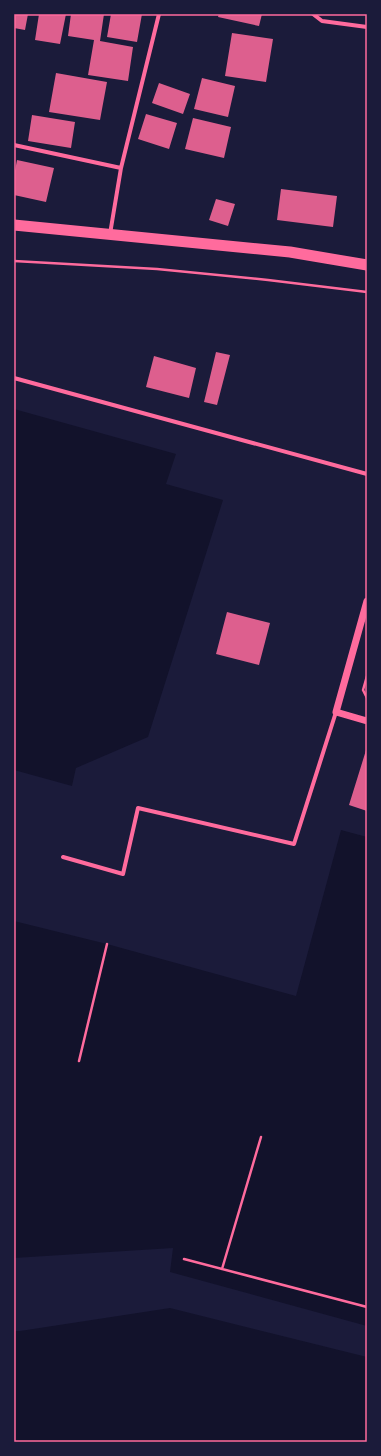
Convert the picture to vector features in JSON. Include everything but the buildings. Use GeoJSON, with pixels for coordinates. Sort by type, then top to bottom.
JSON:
{"type":"FeatureCollection","features":[{"type":"Feature","properties":{"kind":"highway"},"geometry":{"type":"LineString","coordinates":[[14,225],[290,252],[367,265]]}},
{"type":"Feature","properties":{"kind":"street"},"geometry":{"type":"LineString","coordinates":[[110,234],[120,168],[159,14]]}},
{"type":"Feature","properties":{"kind":"street"},"geometry":{"type":"LineString","coordinates":[[313,14],[322,21],[367,27]]}},
{"type":"Feature","properties":{"kind":"street"},"geometry":{"type":"LineString","coordinates":[[14,145],[120,168]]}},
{"type":"Feature","properties":{"kind":"street"},"geometry":{"type":"LineString","coordinates":[[14,378],[367,474]]}},
{"type":"Feature","properties":{"kind":"street"},"geometry":{"type":"LineString","coordinates":[[63,857],[123,874],[138,808],[294,844],[336,712],[367,601]]}},
{"type":"Feature","properties":{"kind":"street"},"geometry":{"type":"LineString","coordinates":[[336,712],[367,721]]}},
{"type":"Feature","properties":{"kind":"path"},"geometry":{"type":"LineString","coordinates":[[14,261],[157,269],[367,292]]}},
{"type":"Feature","properties":{"kind":"path"},"geometry":{"type":"LineString","coordinates":[[367,676],[363,690],[367,698]]}},
{"type":"Feature","properties":{"kind":"path"},"geometry":{"type":"LineString","coordinates":[[79,1061],[107,944]]}},
{"type":"Feature","properties":{"kind":"path"},"geometry":{"type":"LineString","coordinates":[[222,1269],[261,1137]]}},
{"type":"Feature","properties":{"kind":"path"},"geometry":{"type":"LineString","coordinates":[[184,1259],[367,1307]]}},
{"type":"Feature","properties":{"kind":"shaded area"},"geometry":{"type":"Polygon","coordinates":[[[14,409],[176,454],[166,484],[223,500],[148,737],[76,768],[72,786],[14,770],[14,409]]]}},
{"type":"Feature","properties":{"kind":"shaded area"},"geometry":{"type":"Polygon","coordinates":[[[341,830],[367,837],[367,1442],[14,1442],[14,921],[107,944],[296,996],[341,830]]]}},
{"type":"Feature","properties":{"kind":"pier"},"geometry":{"type":"Polygon","coordinates":[[[173,1248],[170,1272],[367,1326],[367,1357],[170,1308],[14,1331],[14,1258],[173,1248]]]}}]}
